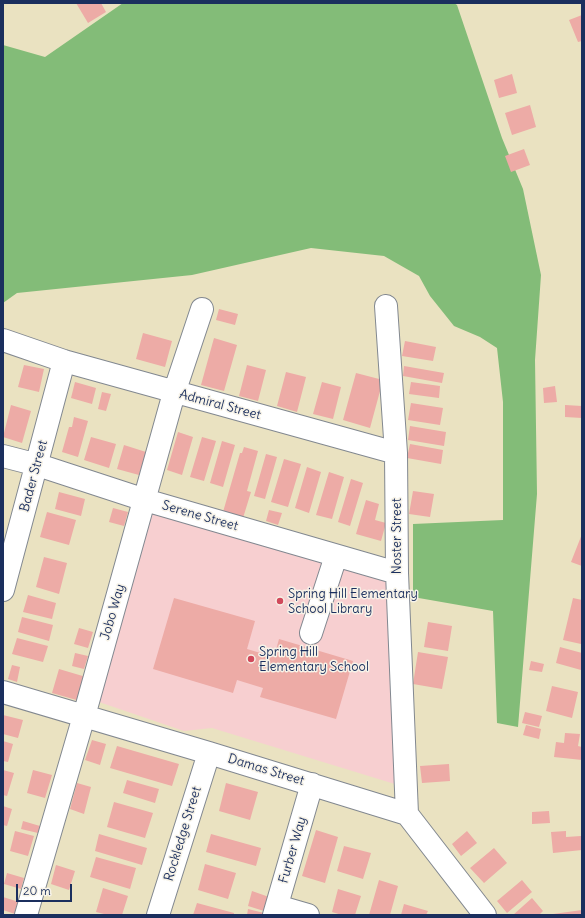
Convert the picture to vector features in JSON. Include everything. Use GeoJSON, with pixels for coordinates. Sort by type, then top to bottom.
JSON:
{"type":"FeatureCollection","features":[{"type":"Feature","properties":{"kind":"street","name":"Noster Street"},"geometry":{"type":"LineString","coordinates":[[386,306],[396,453],[397,574],[407,814]]}},
{"type":"Feature","properties":{"kind":"street","name":"Jobo Way"},"geometry":{"type":"LineString","coordinates":[[26,915],[84,716],[174,393],[202,309]]}},
{"type":"Feature","properties":{"kind":"street","name":"Admiral Street"},"geometry":{"type":"LineString","coordinates":[[3,340],[54,358],[174,393],[396,453]]}},
{"type":"Feature","properties":{"kind":"street","name":"Bader Street"},"geometry":{"type":"LineString","coordinates":[[3,590],[38,465],[54,358]]}},
{"type":"Feature","properties":{"kind":"street","name":"Serene Street"},"geometry":{"type":"LineString","coordinates":[[3,456],[38,465],[145,500],[397,574]]}},
{"type":"Feature","properties":{"kind":"street"},"geometry":{"type":"LineString","coordinates":[[311,633],[336,556]]}},
{"type":"Feature","properties":{"kind":"street","name":"Damas Street"},"geometry":{"type":"LineString","coordinates":[[3,692],[209,752],[407,814]]}},
{"type":"Feature","properties":{"kind":"street","name":"Rockledge Street"},"geometry":{"type":"LineString","coordinates":[[158,915],[209,752]]}},
{"type":"Feature","properties":{"kind":"street","name":"Furber Way"},"geometry":{"type":"LineString","coordinates":[[276,910],[312,784]]}},
{"type":"Feature","properties":{"kind":"street"},"geometry":{"type":"LineString","coordinates":[[407,814],[485,915]]}},
{"type":"Feature","properties":{"kind":"street"},"geometry":{"type":"LineString","coordinates":[[276,910],[308,915]]}},
{"type":"Feature","properties":{"kind":"shaded area"},"geometry":{"type":"Polygon","coordinates":[[[152,510],[389,580],[398,785],[212,728],[184,731],[96,701],[152,510]]]}},
{"type":"Feature","properties":{"kind":"green space"},"geometry":{"type":"Polygon","coordinates":[[[123,3],[454,3],[457,5],[502,138],[523,189],[541,275],[535,360],[537,494],[518,727],[497,723],[493,611],[413,597],[413,524],[503,520],[503,402],[497,348],[480,337],[454,326],[430,296],[419,276],[384,256],[311,248],[192,275],[17,293],[3,303],[3,45],[45,57],[123,3]]]}},
{"type":"Feature","properties":{"kind":"building"},"geometry":{"type":"Polygon","coordinates":[[[76,3],[101,3],[106,12],[88,23],[76,3]]]}},
{"type":"Feature","properties":{"kind":"building"},"geometry":{"type":"Polygon","coordinates":[[[582,15],[582,41],[578,42],[569,20],[582,15]]]}},
{"type":"Feature","properties":{"kind":"building"},"geometry":{"type":"Polygon","coordinates":[[[512,74],[517,93],[499,98],[494,80],[512,74]]]}},
{"type":"Feature","properties":{"kind":"building"},"geometry":{"type":"Polygon","coordinates":[[[530,105],[536,127],[512,135],[505,113],[530,105]]]}},
{"type":"Feature","properties":{"kind":"building"},"geometry":{"type":"Polygon","coordinates":[[[524,149],[530,165],[511,172],[505,156],[524,149]]]}},
{"type":"Feature","properties":{"kind":"building"},"geometry":{"type":"Polygon","coordinates":[[[219,309],[238,314],[235,325],[216,320],[219,309]]]}},
{"type":"Feature","properties":{"kind":"building"},"geometry":{"type":"Polygon","coordinates":[[[143,333],[172,341],[165,367],[136,359],[143,333]]]}},
{"type":"Feature","properties":{"kind":"building"},"geometry":{"type":"Polygon","coordinates":[[[214,338],[237,345],[224,391],[201,385],[214,338]]]}},
{"type":"Feature","properties":{"kind":"building"},"geometry":{"type":"Polygon","coordinates":[[[405,341],[436,347],[433,361],[402,356],[405,341]]]}},
{"type":"Feature","properties":{"kind":"building"},"geometry":{"type":"Polygon","coordinates":[[[24,365],[44,369],[39,392],[18,387],[24,365]]]}},
{"type":"Feature","properties":{"kind":"building"},"geometry":{"type":"Polygon","coordinates":[[[247,365],[266,370],[258,401],[239,396],[247,365]]]}},
{"type":"Feature","properties":{"kind":"building"},"geometry":{"type":"Polygon","coordinates":[[[404,366],[444,373],[442,383],[403,376],[404,366]]]}},
{"type":"Feature","properties":{"kind":"building"},"geometry":{"type":"Polygon","coordinates":[[[286,372],[306,377],[297,412],[277,406],[286,372]]]}},
{"type":"Feature","properties":{"kind":"building"},"geometry":{"type":"Polygon","coordinates":[[[356,373],[383,380],[370,428],[343,420],[356,373]]]}},
{"type":"Feature","properties":{"kind":"building"},"geometry":{"type":"Polygon","coordinates":[[[75,382],[96,388],[92,404],[71,398],[75,382]]]}},
{"type":"Feature","properties":{"kind":"building"},"geometry":{"type":"Polygon","coordinates":[[[322,382],[341,387],[333,419],[313,414],[322,382]]]}},
{"type":"Feature","properties":{"kind":"building"},"geometry":{"type":"Polygon","coordinates":[[[411,382],[440,386],[439,398],[409,394],[411,382]]]}},
{"type":"Feature","properties":{"kind":"building"},"geometry":{"type":"Polygon","coordinates":[[[555,386],[557,402],[544,403],[543,388],[555,386]]]}},
{"type":"Feature","properties":{"kind":"building"},"geometry":{"type":"Polygon","coordinates":[[[102,392],[111,394],[106,411],[98,409],[102,392]]]}},
{"type":"Feature","properties":{"kind":"building"},"geometry":{"type":"Polygon","coordinates":[[[411,403],[443,408],[440,425],[408,420],[411,403]]]}},
{"type":"Feature","properties":{"kind":"building"},"geometry":{"type":"Polygon","coordinates":[[[11,405],[31,411],[22,443],[3,437],[11,405]]]}},
{"type":"Feature","properties":{"kind":"building"},"geometry":{"type":"Polygon","coordinates":[[[565,405],[582,406],[582,418],[565,417],[565,405]]]}},
{"type":"Feature","properties":{"kind":"building"},"geometry":{"type":"Polygon","coordinates":[[[74,417],[88,421],[78,457],[62,452],[69,427],[72,427],[74,417]]]}},
{"type":"Feature","properties":{"kind":"building"},"geometry":{"type":"Polygon","coordinates":[[[410,426],[446,432],[444,446],[408,440],[410,426]]]}},
{"type":"Feature","properties":{"kind":"building"},"geometry":{"type":"Polygon","coordinates":[[[178,432],[193,437],[182,475],[167,470],[178,432]]]}},
{"type":"Feature","properties":{"kind":"building"},"geometry":{"type":"Polygon","coordinates":[[[91,437],[116,444],[109,468],[84,460],[91,437]]]}},
{"type":"Feature","properties":{"kind":"building"},"geometry":{"type":"Polygon","coordinates":[[[202,437],[216,441],[204,481],[190,477],[202,437]]]}},
{"type":"Feature","properties":{"kind":"building"},"geometry":{"type":"Polygon","coordinates":[[[222,441],[235,445],[223,487],[210,483],[222,441]]]}},
{"type":"Feature","properties":{"kind":"building"},"geometry":{"type":"Polygon","coordinates":[[[410,444],[443,450],[441,464],[407,458],[410,444]]]}},
{"type":"Feature","properties":{"kind":"building"},"geometry":{"type":"Polygon","coordinates":[[[124,445],[146,452],[139,475],[117,469],[124,445]]]}},
{"type":"Feature","properties":{"kind":"building"},"geometry":{"type":"Polygon","coordinates":[[[244,447],[258,451],[247,491],[251,492],[243,518],[223,512],[240,453],[242,453],[244,447]]]}},
{"type":"Feature","properties":{"kind":"building"},"geometry":{"type":"Polygon","coordinates":[[[266,454],[277,457],[265,499],[254,496],[266,454]]]}},
{"type":"Feature","properties":{"kind":"building"},"geometry":{"type":"Polygon","coordinates":[[[284,459],[301,464],[288,507],[271,502],[284,459]]]}},
{"type":"Feature","properties":{"kind":"building"},"geometry":{"type":"Polygon","coordinates":[[[307,467],[321,472],[309,513],[295,508],[307,467]]]}},
{"type":"Feature","properties":{"kind":"building"},"geometry":{"type":"Polygon","coordinates":[[[329,472],[344,477],[332,519],[316,515],[329,472]]]}},
{"type":"Feature","properties":{"kind":"building"},"geometry":{"type":"Polygon","coordinates":[[[351,479],[363,483],[350,526],[338,522],[351,479]]]}},
{"type":"Feature","properties":{"kind":"building"},"geometry":{"type":"Polygon","coordinates":[[[413,491],[434,494],[430,517],[409,514],[413,491]]]}},
{"type":"Feature","properties":{"kind":"building"},"geometry":{"type":"Polygon","coordinates":[[[59,492],[85,499],[81,516],[55,509],[59,492]]]}},
{"type":"Feature","properties":{"kind":"building"},"geometry":{"type":"Polygon","coordinates":[[[366,500],[379,504],[375,520],[386,523],[381,541],[356,534],[366,500]]]}},
{"type":"Feature","properties":{"kind":"building"},"geometry":{"type":"Polygon","coordinates":[[[113,508],[128,512],[124,526],[109,522],[113,508]]]}},
{"type":"Feature","properties":{"kind":"building"},"geometry":{"type":"Polygon","coordinates":[[[269,510],[282,513],[278,525],[266,521],[269,510]]]}},
{"type":"Feature","properties":{"kind":"building"},"geometry":{"type":"Polygon","coordinates":[[[47,512],[76,520],[69,545],[40,537],[47,512]]]}},
{"type":"Feature","properties":{"kind":"building"},"geometry":{"type":"Polygon","coordinates":[[[582,534],[582,566],[571,562],[582,534]]]}},
{"type":"Feature","properties":{"kind":"building"},"geometry":{"type":"Polygon","coordinates":[[[44,557],[67,563],[59,594],[36,587],[44,557]]]}},
{"type":"Feature","properties":{"kind":"building"},"geometry":{"type":"Polygon","coordinates":[[[28,595],[56,603],[52,619],[23,612],[28,595]]]}},
{"type":"Feature","properties":{"kind":"building","name":"Spring Hill Elementary School"},"geometry":{"type":"Polygon","coordinates":[[[174,598],[255,621],[247,649],[274,657],[279,639],[353,661],[336,719],[260,697],[263,688],[237,680],[233,693],[153,669],[174,598]]]}},
{"type":"Feature","properties":{"kind":"building"},"geometry":{"type":"Polygon","coordinates":[[[573,598],[582,600],[581,644],[563,640],[573,598]]]}},
{"type":"Feature","properties":{"kind":"building"},"geometry":{"type":"Polygon","coordinates":[[[22,617],[53,625],[49,641],[18,632],[22,617]]]}},
{"type":"Feature","properties":{"kind":"building"},"geometry":{"type":"Polygon","coordinates":[[[428,622],[452,626],[448,651],[424,647],[428,622]]]}},
{"type":"Feature","properties":{"kind":"building"},"geometry":{"type":"Polygon","coordinates":[[[79,628],[93,632],[88,648],[74,644],[79,628]]]}},
{"type":"Feature","properties":{"kind":"building"},"geometry":{"type":"Polygon","coordinates":[[[17,638],[48,646],[43,662],[12,654],[17,638]]]}},
{"type":"Feature","properties":{"kind":"building"},"geometry":{"type":"Polygon","coordinates":[[[560,647],[582,653],[581,670],[556,663],[560,647]]]}},
{"type":"Feature","properties":{"kind":"building"},"geometry":{"type":"Polygon","coordinates":[[[418,652],[448,657],[442,689],[413,684],[418,652]]]}},
{"type":"Feature","properties":{"kind":"building"},"geometry":{"type":"Polygon","coordinates":[[[75,653],[88,656],[84,669],[72,666],[75,653]]]}},
{"type":"Feature","properties":{"kind":"building"},"geometry":{"type":"Polygon","coordinates":[[[531,661],[544,664],[542,672],[529,670],[531,661]]]}},
{"type":"Feature","properties":{"kind":"building"},"geometry":{"type":"Polygon","coordinates":[[[12,665],[20,667],[17,682],[8,679],[12,665]]]}},
{"type":"Feature","properties":{"kind":"building"},"geometry":{"type":"Polygon","coordinates":[[[59,669],[86,677],[80,701],[52,693],[59,669]]]}},
{"type":"Feature","properties":{"kind":"building"},"geometry":{"type":"Polygon","coordinates":[[[552,686],[578,692],[572,718],[546,711],[552,686]]]}},
{"type":"Feature","properties":{"kind":"building"},"geometry":{"type":"Polygon","coordinates":[[[525,712],[542,716],[539,727],[522,723],[525,712]]]}},
{"type":"Feature","properties":{"kind":"building"},"geometry":{"type":"Polygon","coordinates":[[[3,715],[23,720],[18,738],[3,734],[3,715]]]}},
{"type":"Feature","properties":{"kind":"building"},"geometry":{"type":"Polygon","coordinates":[[[526,725],[541,729],[539,739],[523,735],[526,725]]]}},
{"type":"Feature","properties":{"kind":"building"},"geometry":{"type":"Polygon","coordinates":[[[565,733],[580,734],[578,746],[582,747],[582,760],[554,757],[556,742],[564,743],[565,733]]]}},
{"type":"Feature","properties":{"kind":"building"},"geometry":{"type":"Polygon","coordinates":[[[92,740],[106,744],[100,765],[85,760],[92,740]]]}},
{"type":"Feature","properties":{"kind":"building"},"geometry":{"type":"Polygon","coordinates":[[[3,741],[13,744],[8,762],[3,761],[3,741]]]}},
{"type":"Feature","properties":{"kind":"building"},"geometry":{"type":"Polygon","coordinates":[[[117,746],[179,764],[172,786],[110,768],[117,746]]]}},
{"type":"Feature","properties":{"kind":"building"},"geometry":{"type":"Polygon","coordinates":[[[449,764],[450,781],[422,783],[420,766],[449,764]]]}},
{"type":"Feature","properties":{"kind":"building"},"geometry":{"type":"Polygon","coordinates":[[[3,770],[14,773],[7,796],[3,795],[3,770]]]}},
{"type":"Feature","properties":{"kind":"building"},"geometry":{"type":"Polygon","coordinates":[[[33,770],[52,775],[45,798],[27,793],[33,770]]]}},
{"type":"Feature","properties":{"kind":"building"},"geometry":{"type":"Polygon","coordinates":[[[127,780],[159,789],[155,803],[123,793],[127,780]]]}},
{"type":"Feature","properties":{"kind":"building"},"geometry":{"type":"Polygon","coordinates":[[[77,783],[91,787],[84,814],[70,809],[77,783]]]}},
{"type":"Feature","properties":{"kind":"building"},"geometry":{"type":"Polygon","coordinates":[[[226,783],[258,792],[250,820],[219,811],[226,783]]]}},
{"type":"Feature","properties":{"kind":"building"},"geometry":{"type":"Polygon","coordinates":[[[114,802],[153,813],[145,838],[107,827],[114,802]]]}},
{"type":"Feature","properties":{"kind":"building"},"geometry":{"type":"Polygon","coordinates":[[[3,806],[12,809],[7,826],[3,825],[3,806]]]}},
{"type":"Feature","properties":{"kind":"building"},"geometry":{"type":"Polygon","coordinates":[[[549,811],[550,823],[532,824],[532,812],[549,811]]]}},
{"type":"Feature","properties":{"kind":"building"},"geometry":{"type":"Polygon","coordinates":[[[23,821],[40,826],[38,833],[21,829],[23,821]]]}},
{"type":"Feature","properties":{"kind":"building"},"geometry":{"type":"Polygon","coordinates":[[[316,830],[338,837],[325,883],[302,876],[316,830]]]}},
{"type":"Feature","properties":{"kind":"building"},"geometry":{"type":"Polygon","coordinates":[[[15,831],[34,836],[28,856],[10,851],[15,831]]]}},
{"type":"Feature","properties":{"kind":"building"},"geometry":{"type":"Polygon","coordinates":[[[467,831],[477,843],[461,856],[452,844],[467,831]]]}},
{"type":"Feature","properties":{"kind":"building"},"geometry":{"type":"Polygon","coordinates":[[[566,831],[566,837],[581,836],[582,850],[553,853],[551,832],[566,831]]]}},
{"type":"Feature","properties":{"kind":"building"},"geometry":{"type":"Polygon","coordinates":[[[99,834],[147,848],[142,865],[95,851],[99,834]]]}},
{"type":"Feature","properties":{"kind":"building"},"geometry":{"type":"Polygon","coordinates":[[[211,834],[261,848],[256,866],[206,852],[211,834]]]}},
{"type":"Feature","properties":{"kind":"building"},"geometry":{"type":"Polygon","coordinates":[[[344,846],[371,853],[363,879],[337,871],[344,846]]]}},
{"type":"Feature","properties":{"kind":"building"},"geometry":{"type":"Polygon","coordinates":[[[494,848],[507,863],[484,883],[470,868],[494,848]]]}},
{"type":"Feature","properties":{"kind":"building"},"geometry":{"type":"Polygon","coordinates":[[[96,857],[136,868],[130,889],[90,877],[96,857]]]}},
{"type":"Feature","properties":{"kind":"building"},"geometry":{"type":"Polygon","coordinates":[[[205,864],[236,873],[228,899],[198,890],[205,864]]]}},
{"type":"Feature","properties":{"kind":"building"},"geometry":{"type":"Polygon","coordinates":[[[56,865],[75,871],[69,890],[51,884],[56,865]]]}},
{"type":"Feature","properties":{"kind":"building"},"geometry":{"type":"Polygon","coordinates":[[[7,873],[24,878],[21,889],[4,884],[7,873]]]}},
{"type":"Feature","properties":{"kind":"building"},"geometry":{"type":"Polygon","coordinates":[[[379,880],[398,886],[390,915],[369,915],[379,880]]]}},
{"type":"Feature","properties":{"kind":"building"},"geometry":{"type":"Polygon","coordinates":[[[522,880],[532,892],[507,913],[497,901],[522,880]]]}},
{"type":"Feature","properties":{"kind":"building"},"geometry":{"type":"Polygon","coordinates":[[[103,888],[128,896],[122,915],[108,915],[96,912],[103,888]]]}},
{"type":"Feature","properties":{"kind":"building"},"geometry":{"type":"Polygon","coordinates":[[[338,889],[361,896],[355,915],[342,915],[332,912],[338,889]]]}},
{"type":"Feature","properties":{"kind":"building"},"geometry":{"type":"Polygon","coordinates":[[[252,891],[269,897],[264,911],[248,906],[252,891]]]}},
{"type":"Feature","properties":{"kind":"building"},"geometry":{"type":"Polygon","coordinates":[[[3,897],[19,902],[15,914],[3,910],[3,897]]]}},
{"type":"Feature","properties":{"kind":"building"},"geometry":{"type":"Polygon","coordinates":[[[532,898],[543,911],[539,915],[513,915],[532,898]]]}},
{"type":"Feature","properties":{"kind":"building"},"geometry":{"type":"Polygon","coordinates":[[[197,903],[234,913],[234,915],[193,915],[197,903]]]}},
{"type":"Feature","properties":{"kind":"building"},"geometry":{"type":"Polygon","coordinates":[[[404,904],[428,911],[426,915],[401,915],[404,904]]]}},
{"type":"Feature","properties":{"kind":"building"},"geometry":{"type":"Polygon","coordinates":[[[248,909],[268,914],[268,915],[247,915],[248,909]]]}},
{"type":"Feature","properties":{"kind":"building"},"geometry":{"type":"Polygon","coordinates":[[[582,910],[582,915],[553,915],[553,914],[582,910]]]}},
{"type":"Feature","properties":{"kind":"place","name":"Spring Hill Elementary School Library"},"geometry":{"type":"Point","coordinates":[280,601]}},
{"type":"Feature","properties":{"kind":"place","name":"Spring Hill Elementary School"},"geometry":{"type":"Point","coordinates":[251,659]}}]}
